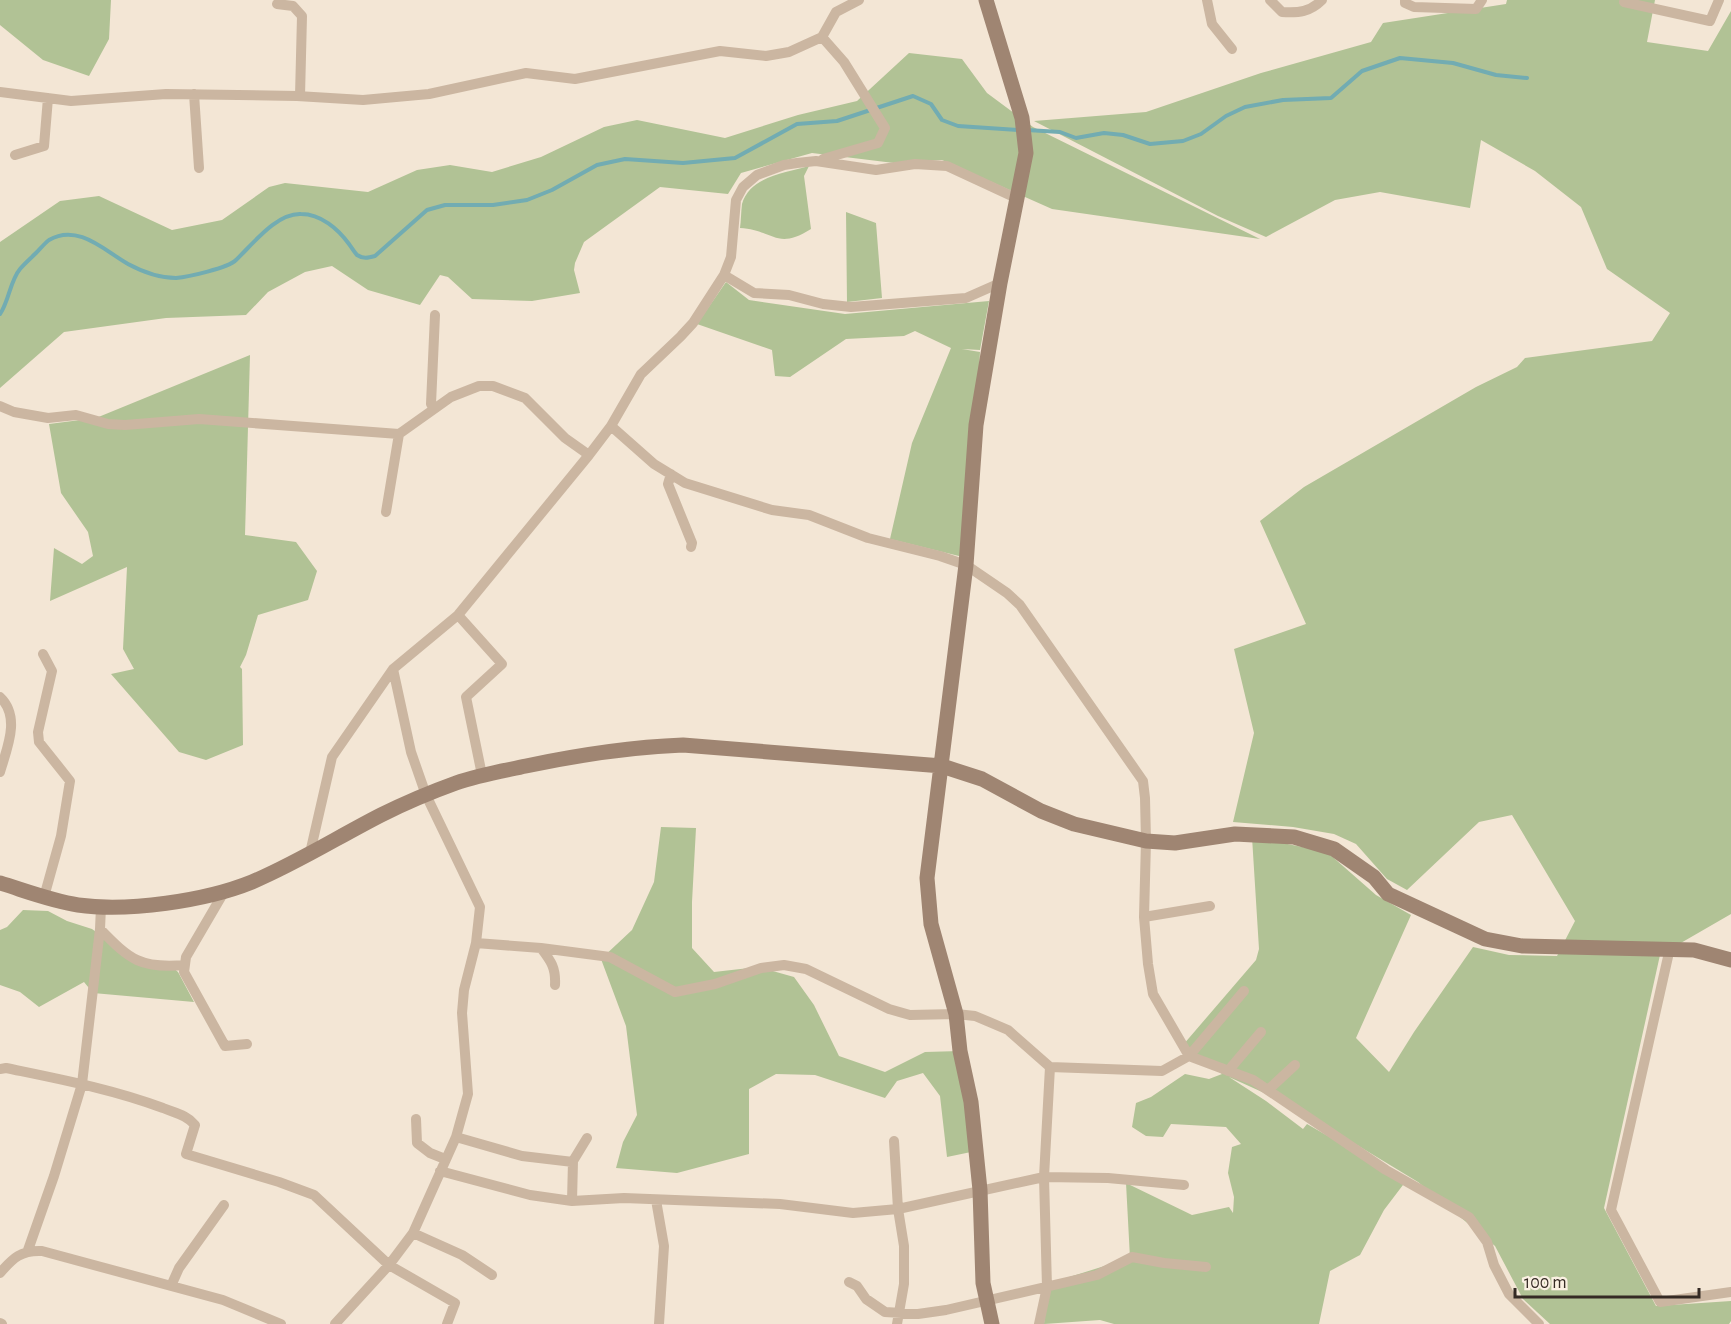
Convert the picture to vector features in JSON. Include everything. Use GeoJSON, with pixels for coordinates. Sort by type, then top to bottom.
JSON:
{"type":"FeatureCollection","features":[{"type":"Feature","properties":{"kind":"street"},"geometry":{"type":"LineString","coordinates":[[0,92],[71,101],[136,95],[194,94],[363,99],[429,94],[526,73],[574,78],[720,51],[766,56],[789,52],[822,37],[836,12],[859,0]]}},
{"type":"Feature","properties":{"kind":"street"},"geometry":{"type":"LineString","coordinates":[[986,0],[1022,118],[1026,153],[1000,283],[976,424],[966,565],[927,878],[931,924],[956,1014],[960,1051],[971,1102],[980,1190],[980,1252],[986,1301],[992,1324]]}},
{"type":"Feature","properties":{"kind":"street"},"geometry":{"type":"LineString","coordinates":[[1207,0],[1212,24],[1232,49]]}},
{"type":"Feature","properties":{"kind":"street"},"geometry":{"type":"LineString","coordinates":[[1270,0],[1282,12],[1297,13],[1314,9],[1322,0]]}},
{"type":"Feature","properties":{"kind":"street"},"geometry":{"type":"LineString","coordinates":[[1405,0],[1405,3],[1414,7],[1476,9],[1482,0]]}},
{"type":"Feature","properties":{"kind":"street"},"geometry":{"type":"LineString","coordinates":[[1625,0],[1624,2],[1710,21],[1719,0]]}},
{"type":"Feature","properties":{"kind":"street"},"geometry":{"type":"LineString","coordinates":[[277,4],[293,6],[302,16],[300,96]]}},
{"type":"Feature","properties":{"kind":"street"},"geometry":{"type":"LineString","coordinates":[[309,853],[332,757],[393,669],[458,615],[589,455],[611,426],[641,374],[693,322],[724,275],[731,257],[736,200],[743,187],[757,175],[784,165],[816,161],[878,143],[885,128],[880,118],[862,94],[844,62],[822,37]]}},
{"type":"Feature","properties":{"kind":"street"},"geometry":{"type":"LineString","coordinates":[[194,94],[199,168]]}},
{"type":"Feature","properties":{"kind":"street"},"geometry":{"type":"LineString","coordinates":[[15,155],[44,146],[48,98]]}},
{"type":"Feature","properties":{"kind":"street"},"geometry":{"type":"LineString","coordinates":[[816,161],[876,170],[915,164],[947,166],[1016,198]]}},
{"type":"Feature","properties":{"kind":"street"},"geometry":{"type":"LineString","coordinates":[[724,275],[754,293],[789,295],[850,308],[966,298],[1000,283]]}},
{"type":"Feature","properties":{"kind":"street"},"geometry":{"type":"LineString","coordinates":[[434,409],[431,404],[435,315]]}},
{"type":"Feature","properties":{"kind":"street"},"geometry":{"type":"LineString","coordinates":[[0,406],[14,412],[48,418],[76,415],[108,424],[125,425],[200,419],[399,434],[451,397],[479,386],[493,386],[525,398],[565,438],[589,455]]}},
{"type":"Feature","properties":{"kind":"street"},"geometry":{"type":"LineString","coordinates":[[611,426],[654,464],[686,483],[772,510],[809,516],[868,538],[966,565],[1020,605],[1143,781],[1146,841],[1144,916],[1153,994],[1189,1056],[1253,1080],[1386,1170],[1469,1217],[1487,1242],[1494,1265],[1509,1294],[1539,1324]]}},
{"type":"Feature","properties":{"kind":"street"},"geometry":{"type":"LineString","coordinates":[[386,512],[399,434]]}},
{"type":"Feature","properties":{"kind":"street"},"geometry":{"type":"LineString","coordinates":[[671,474],[668,484],[692,543],[691,547]]}},
{"type":"Feature","properties":{"kind":"street"},"geometry":{"type":"LineString","coordinates":[[458,615],[502,664],[466,697],[482,775]]}},
{"type":"Feature","properties":{"kind":"street"},"geometry":{"type":"LineString","coordinates":[[43,654],[52,671],[38,732],[39,741],[70,781],[61,836],[44,897]]}},
{"type":"Feature","properties":{"kind":"street"},"geometry":{"type":"LineString","coordinates":[[335,1324],[389,1265],[413,1233],[456,1137],[464,1116],[468,1094],[462,1013],[464,990],[476,943],[480,908],[426,795],[411,752],[393,669]]}},
{"type":"Feature","properties":{"kind":"street"},"geometry":{"type":"LineString","coordinates":[[0,697],[8,705],[11,720],[10,739],[0,772]]}},
{"type":"Feature","properties":{"kind":"street"},"geometry":{"type":"LineString","coordinates":[[0,883],[77,905],[101,907],[143,907],[224,892],[252,881],[383,814],[426,795],[482,775],[564,758],[650,746],[683,745],[942,766],[982,780],[1041,811],[1074,824],[1146,841],[1175,843],[1235,834],[1294,837],[1334,849],[1374,877],[1388,894],[1485,939],[1522,946],[1694,950],[1731,960]]}},
{"type":"Feature","properties":{"kind":"street"},"geometry":{"type":"LineString","coordinates":[[224,892],[186,957],[184,972],[225,1046],[247,1044]]}},
{"type":"Feature","properties":{"kind":"street"},"geometry":{"type":"LineString","coordinates":[[1144,916],[1210,906]]}},
{"type":"Feature","properties":{"kind":"street"},"geometry":{"type":"LineString","coordinates":[[28,1251],[82,1084],[101,907]]}},
{"type":"Feature","properties":{"kind":"street"},"geometry":{"type":"LineString","coordinates":[[100,929],[119,949],[146,965],[162,967],[185,965]]}},
{"type":"Feature","properties":{"kind":"street"},"geometry":{"type":"LineString","coordinates":[[476,943],[610,957],[675,992],[715,984],[761,968],[784,965],[806,969],[889,1009],[910,1015],[975,1016],[1008,1030],[1050,1067],[1162,1071],[1189,1056],[1244,991]]}},
{"type":"Feature","properties":{"kind":"street"},"geometry":{"type":"LineString","coordinates":[[541,948],[553,963],[556,973],[555,985]]}},
{"type":"Feature","properties":{"kind":"street"},"geometry":{"type":"LineString","coordinates":[[1670,948],[1611,1210],[1660,1302],[1731,1292]]}},
{"type":"Feature","properties":{"kind":"street"},"geometry":{"type":"LineString","coordinates":[[1228,1071],[1261,1032]]}},
{"type":"Feature","properties":{"kind":"street"},"geometry":{"type":"LineString","coordinates":[[1268,1090],[1295,1065]]}},
{"type":"Feature","properties":{"kind":"street"},"geometry":{"type":"LineString","coordinates":[[1039,1324],[1047,1287],[1044,1177],[1050,1067]]}},
{"type":"Feature","properties":{"kind":"street"},"geometry":{"type":"LineString","coordinates":[[0,1069],[6,1068],[82,1084],[142,1100],[189,1118],[195,1125],[186,1154],[314,1194],[389,1265],[455,1303],[447,1324]]}},
{"type":"Feature","properties":{"kind":"street"},"geometry":{"type":"LineString","coordinates":[[416,1119],[417,1143],[430,1153],[445,1159]]}},
{"type":"Feature","properties":{"kind":"street"},"geometry":{"type":"LineString","coordinates":[[456,1137],[522,1156],[573,1162]]}},
{"type":"Feature","properties":{"kind":"street"},"geometry":{"type":"LineString","coordinates":[[572,1202],[573,1162],[577,1151],[587,1138]]}},
{"type":"Feature","properties":{"kind":"street"},"geometry":{"type":"LineString","coordinates":[[894,1141],[898,1209],[904,1256],[904,1284],[897,1318]]}},
{"type":"Feature","properties":{"kind":"street"},"geometry":{"type":"LineString","coordinates":[[440,1171],[530,1195],[572,1202],[624,1198],[780,1204],[853,1213],[898,1209],[1044,1177],[1107,1178],[1184,1185]]}},
{"type":"Feature","properties":{"kind":"street"},"geometry":{"type":"LineString","coordinates":[[656,1200],[664,1246],[659,1324]]}},
{"type":"Feature","properties":{"kind":"street"},"geometry":{"type":"LineString","coordinates":[[171,1286],[179,1268],[224,1205]]}},
{"type":"Feature","properties":{"kind":"street"},"geometry":{"type":"LineString","coordinates":[[413,1233],[462,1256],[492,1275]]}},
{"type":"Feature","properties":{"kind":"street"},"geometry":{"type":"LineString","coordinates":[[0,1273],[12,1260],[28,1251],[42,1251],[223,1300],[281,1324]]}},
{"type":"Feature","properties":{"kind":"street"},"geometry":{"type":"LineString","coordinates":[[849,1282],[857,1286],[866,1299],[897,1318],[986,1301],[1097,1275],[1132,1257],[1206,1267]]}},
{"type":"Feature","properties":{"kind":"green space"},"geometry":{"type":"Polygon","coordinates":[[[0,0],[111,0],[109,39],[89,76],[43,60],[0,25],[0,0]]]}},
{"type":"Feature","properties":{"kind":"green space"},"geometry":{"type":"Polygon","coordinates":[[[1507,0],[1655,0],[1647,42],[1708,51],[1731,11],[1731,914],[1660,955],[1604,1208],[1656,1306],[1731,1301],[1731,1321],[1729,1324],[1550,1324],[1523,1299],[1495,1246],[1418,1182],[1291,1105],[1229,1077],[1303,1129],[1307,1124],[1406,1181],[1384,1210],[1360,1255],[1330,1271],[1319,1324],[1114,1324],[1100,1320],[1044,1324],[1047,1284],[1130,1258],[1126,1183],[1192,1215],[1229,1207],[1233,1213],[1234,1197],[1228,1173],[1232,1147],[1241,1144],[1226,1127],[1171,1124],[1163,1137],[1146,1136],[1132,1127],[1136,1103],[1151,1097],[1185,1074],[1209,1079],[1222,1074],[1183,1045],[1256,960],[1259,949],[1252,837],[1327,852],[1376,895],[1411,915],[1356,1038],[1389,1072],[1473,947],[1509,955],[1557,956],[1575,921],[1512,815],[1479,822],[1407,890],[1387,879],[1356,844],[1334,834],[1293,827],[1233,822],[1254,733],[1234,649],[1306,624],[1260,521],[1304,487],[1476,387],[1517,367],[1525,358],[1652,341],[1670,313],[1607,269],[1581,207],[1535,171],[1481,140],[1470,208],[1380,192],[1335,200],[1266,237],[1218,216],[1034,121],[1146,112],[1261,73],[1371,42],[1383,23],[1506,4],[1507,0]]]}},
{"type":"Feature","properties":{"kind":"green space"},"geometry":{"type":"Polygon","coordinates":[[[909,53],[962,59],[987,93],[1033,127],[1260,239],[1052,209],[942,160],[894,163],[812,153],[741,173],[728,194],[660,187],[584,242],[574,270],[580,293],[532,301],[472,299],[448,277],[440,275],[420,305],[368,290],[332,266],[305,272],[268,292],[246,315],[166,318],[64,332],[0,388],[0,242],[60,201],[99,196],[172,230],[222,220],[269,187],[285,183],[368,192],[417,170],[450,165],[492,172],[541,157],[604,127],[637,120],[725,138],[798,115],[857,101],[909,53]]]}},
{"type":"Feature","properties":{"kind":"green space"},"geometry":{"type":"Polygon","coordinates":[[[809,166],[804,176],[811,229],[782,239],[740,228],[742,204],[753,187],[770,177],[809,166]]]}},
{"type":"Feature","properties":{"kind":"green space"},"geometry":{"type":"Polygon","coordinates":[[[846,212],[876,223],[882,298],[847,302],[846,212]]]}},
{"type":"Feature","properties":{"kind":"green space"},"geometry":{"type":"Polygon","coordinates":[[[726,282],[749,300],[845,314],[989,301],[980,350],[962,349],[980,352],[974,457],[963,557],[890,539],[912,443],[951,348],[915,331],[904,336],[846,339],[790,377],[775,376],[772,350],[697,324],[726,282]]]}},
{"type":"Feature","properties":{"kind":"green space"},"geometry":{"type":"Polygon","coordinates":[[[250,355],[245,535],[296,542],[317,571],[308,600],[258,615],[240,667],[242,669],[243,745],[206,760],[179,752],[111,674],[134,669],[123,649],[127,567],[50,601],[54,548],[82,564],[93,556],[88,532],[61,493],[49,424],[96,418],[250,355]]]}},
{"type":"Feature","properties":{"kind":"green space"},"geometry":{"type":"Polygon","coordinates":[[[661,827],[696,828],[692,948],[714,972],[758,967],[794,977],[814,1005],[839,1056],[885,1072],[925,1052],[960,1051],[971,1152],[947,1157],[940,1096],[923,1073],[897,1081],[885,1098],[815,1075],[776,1074],[749,1089],[749,1154],[677,1173],[616,1168],[623,1142],[637,1115],[626,1026],[601,959],[632,930],[654,882],[661,827]]]}},
{"type":"Feature","properties":{"kind":"green space"},"geometry":{"type":"Polygon","coordinates":[[[23,910],[48,911],[67,921],[92,929],[124,952],[171,966],[178,972],[194,1002],[93,993],[84,982],[39,1007],[20,992],[0,985],[0,930],[7,927],[23,910]]]}},
{"type":"Feature","properties":{"kind":"waterway"},"geometry":{"type":"LineString","coordinates":[[1027,130],[1060,132],[1076,138],[1104,133],[1123,135],[1150,144],[1183,141],[1201,134],[1226,116],[1245,107],[1283,100],[1331,98],[1362,71],[1400,58],[1453,63],[1496,75],[1527,78]]}},
{"type":"Feature","properties":{"kind":"waterway"},"geometry":{"type":"LineString","coordinates":[[0,314],[20,269],[47,241],[60,236],[81,237],[139,269],[176,278],[207,272],[232,263],[274,224],[292,215],[301,214],[328,223],[345,238],[357,255],[368,258],[375,256],[427,210],[445,205],[493,205],[527,200],[552,190],[597,165],[625,159],[683,163],[735,158],[797,124],[837,121],[913,96],[931,104],[942,120],[958,126],[1019,130]]}}]}
